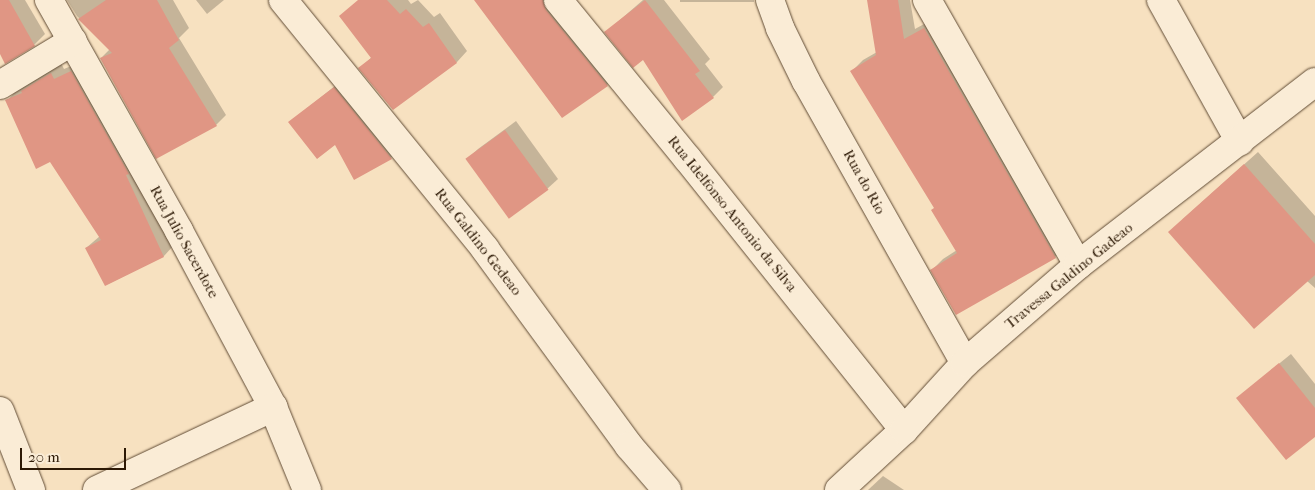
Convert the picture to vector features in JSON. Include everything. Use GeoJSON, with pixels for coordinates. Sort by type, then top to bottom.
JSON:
{"type":"FeatureCollection","features":[{"type":"Feature","properties":{"kind":"street","name":"Rua Julio Sacerdote"},"geometry":{"type":"LineString","coordinates":[[49,0],[179,231],[273,406],[307,490]]}},
{"type":"Feature","properties":{"kind":"street","name":"Rua Galdino Gedeao"},"geometry":{"type":"LineString","coordinates":[[283,0],[485,248],[629,446],[666,490]]}},
{"type":"Feature","properties":{"kind":"street","name":"Rua Idelfonso Antonio da Silva"},"geometry":{"type":"LineString","coordinates":[[558,0],[904,430]]}},
{"type":"Feature","properties":{"kind":"street","name":"Rua do Rio"},"geometry":{"type":"LineString","coordinates":[[770,0],[780,28],[806,81],[965,363]]}},
{"type":"Feature","properties":{"kind":"street"},"geometry":{"type":"LineString","coordinates":[[927,0],[1078,265]]}},
{"type":"Feature","properties":{"kind":"street"},"geometry":{"type":"LineString","coordinates":[[1161,0],[1240,142]]}},
{"type":"Feature","properties":{"kind":"street"},"geometry":{"type":"LineString","coordinates":[[0,84],[73,41]]}},
{"type":"Feature","properties":{"kind":"street","name":"Travessa Galdino Gadeao"},"geometry":{"type":"LineString","coordinates":[[840,490],[904,430],[965,363],[1078,265],[1240,142],[1315,82]]}},
{"type":"Feature","properties":{"kind":"street"},"geometry":{"type":"LineString","coordinates":[[97,490],[273,406]]}},
{"type":"Feature","properties":{"kind":"street"},"geometry":{"type":"LineString","coordinates":[[0,411],[31,490]]}},
{"type":"Feature","properties":{"kind":"building"},"geometry":{"type":"Polygon","coordinates":[[[0,0],[9,0],[35,46],[5,64],[0,54],[0,0]]]}},
{"type":"Feature","properties":{"kind":"building"},"geometry":{"type":"Polygon","coordinates":[[[106,0],[157,0],[179,40],[169,48],[217,126],[156,159],[100,58],[112,53],[78,19],[106,0]]]}},
{"type":"Feature","properties":{"kind":"building"},"geometry":{"type":"Polygon","coordinates":[[[358,0],[387,0],[400,14],[406,9],[423,27],[429,23],[457,63],[393,110],[358,68],[371,58],[339,16],[358,0]]]}},
{"type":"Feature","properties":{"kind":"building"},"geometry":{"type":"Polygon","coordinates":[[[474,0],[543,0],[546,10],[608,86],[562,118],[474,0]]]}},
{"type":"Feature","properties":{"kind":"building"},"geometry":{"type":"Polygon","coordinates":[[[645,0],[700,71],[695,74],[714,98],[682,121],[643,60],[633,68],[604,32],[645,0]]]}},
{"type":"Feature","properties":{"kind":"building"},"geometry":{"type":"Polygon","coordinates":[[[867,0],[898,0],[904,39],[924,28],[1056,258],[956,315],[930,270],[957,253],[931,210],[934,208],[850,71],[876,55],[867,0]]]}},
{"type":"Feature","properties":{"kind":"building"},"geometry":{"type":"Polygon","coordinates":[[[71,71],[129,174],[126,175],[164,257],[105,286],[85,248],[101,240],[50,162],[36,169],[5,100],[22,93],[21,91],[51,73],[54,79],[71,71]]]}},
{"type":"Feature","properties":{"kind":"building"},"geometry":{"type":"Polygon","coordinates":[[[334,87],[392,159],[354,180],[335,145],[317,159],[288,122],[334,87]]]}},
{"type":"Feature","properties":{"kind":"building"},"geometry":{"type":"Polygon","coordinates":[[[505,130],[548,190],[509,219],[465,159],[505,130]]]}},
{"type":"Feature","properties":{"kind":"building"},"geometry":{"type":"Polygon","coordinates":[[[1244,164],[1315,244],[1315,275],[1254,329],[1168,232],[1244,164]]]}},
{"type":"Feature","properties":{"kind":"building"},"geometry":{"type":"Polygon","coordinates":[[[1279,363],[1315,408],[1315,437],[1286,460],[1236,398],[1279,363]]]}}]}
